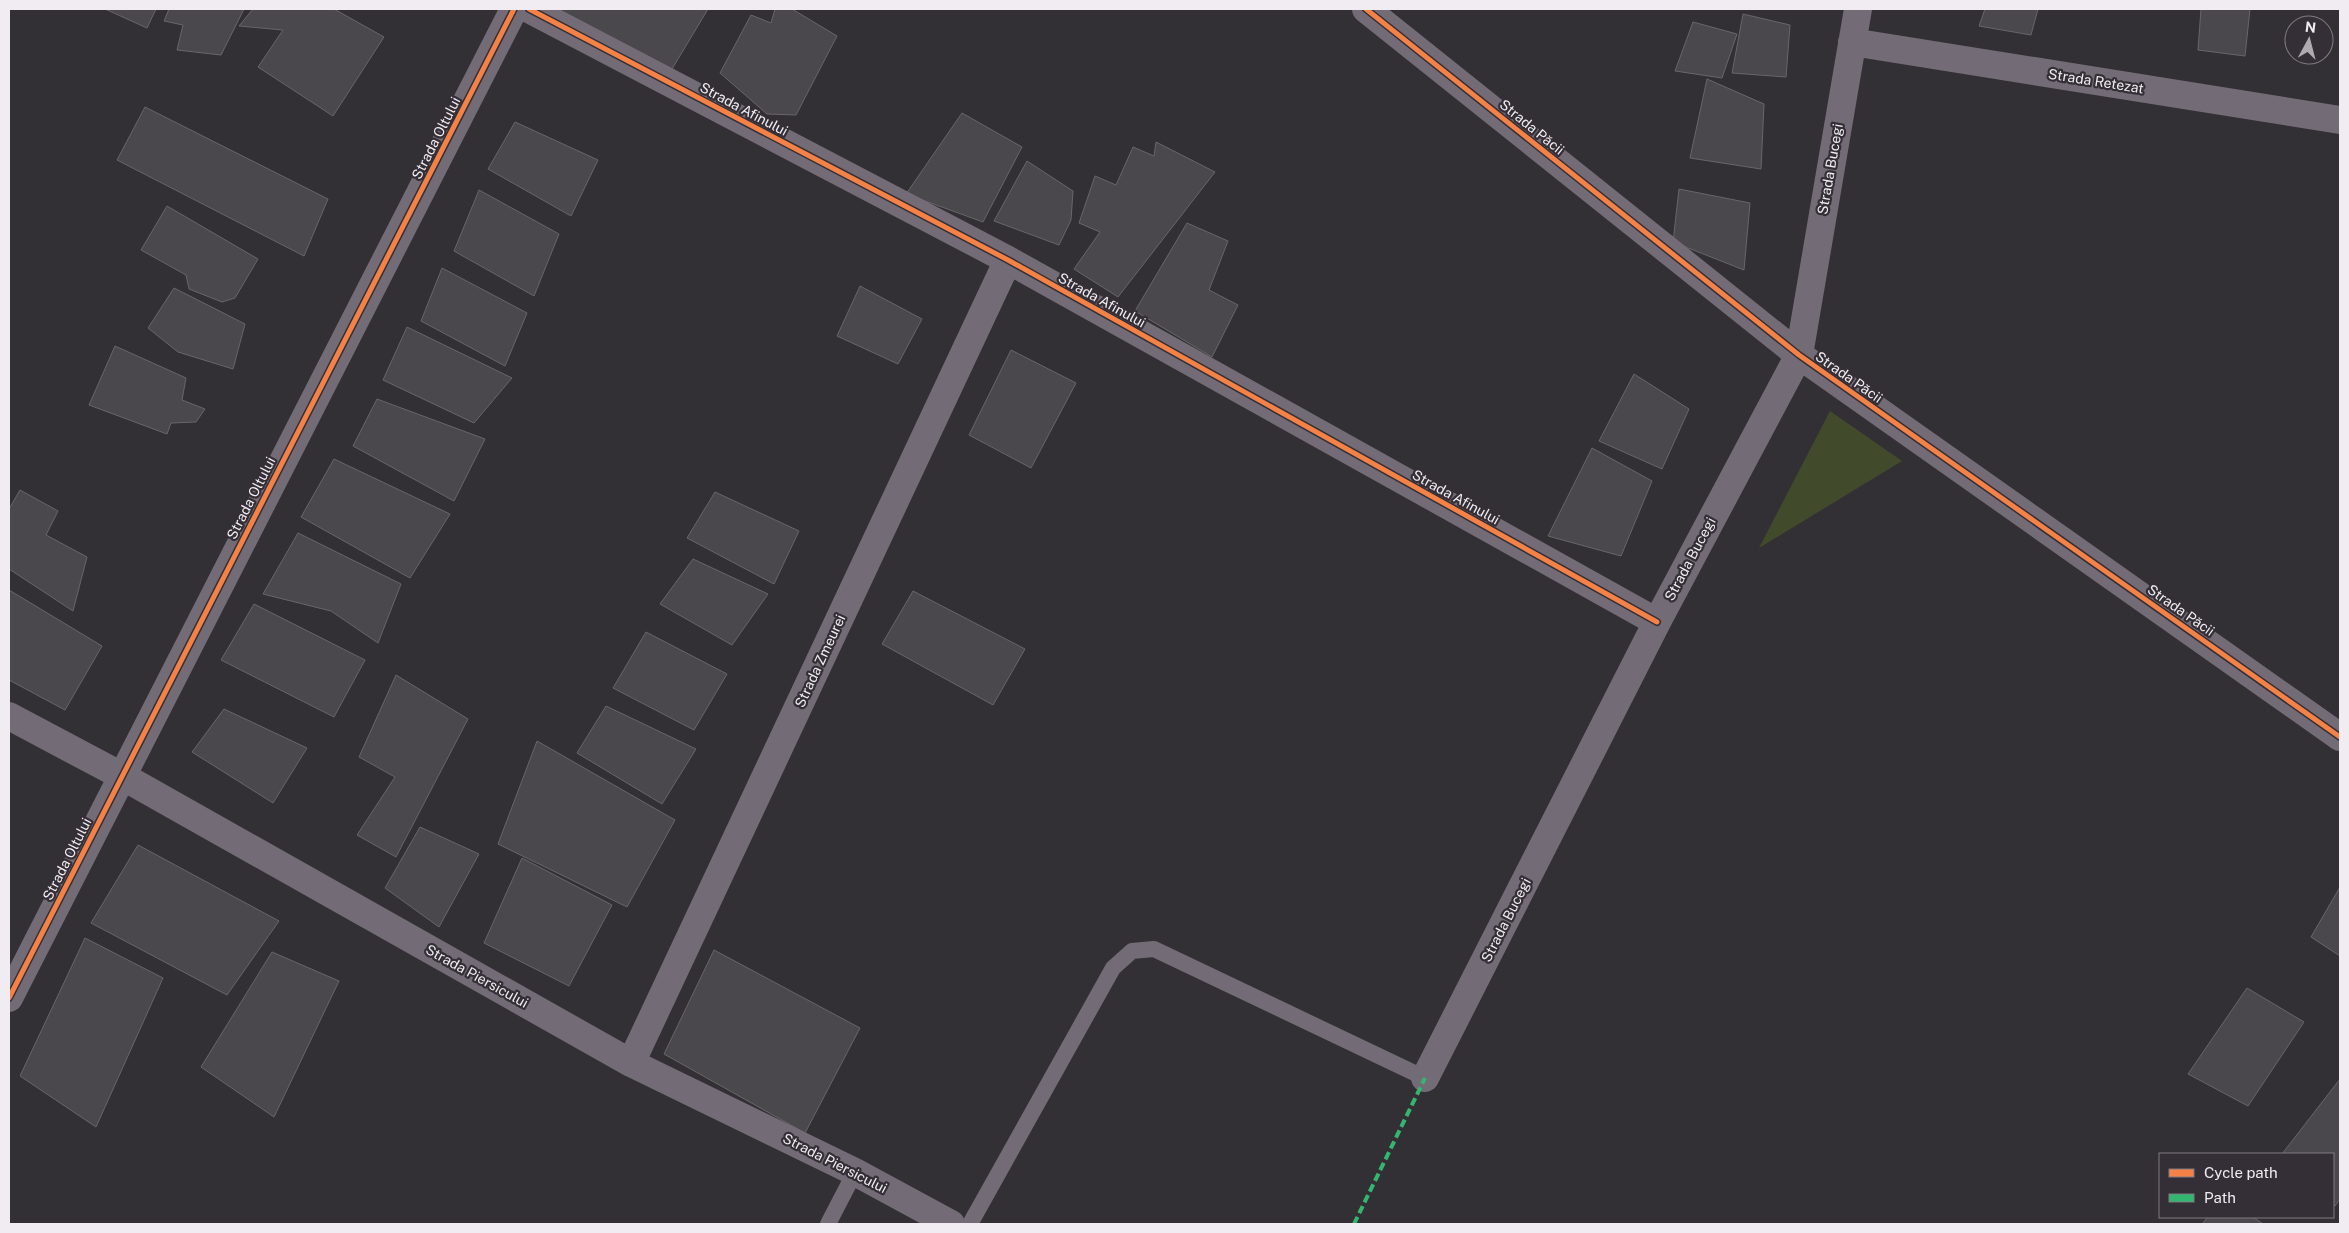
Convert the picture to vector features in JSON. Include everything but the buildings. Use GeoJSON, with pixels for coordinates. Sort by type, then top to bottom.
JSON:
{"type":"FeatureCollection","features":[{"type":"Feature","properties":{"kind":"street","name":"Strada Oltului"},"geometry":{"type":"LineString","coordinates":[[9,998],[514,9]]}},
{"type":"Feature","properties":{"kind":"street","name":"Strada Afinului"},"geometry":{"type":"LineString","coordinates":[[529,9],[1008,260],[1657,622]]}},
{"type":"Feature","properties":{"kind":"street","name":"Strada Păcii"},"geometry":{"type":"LineString","coordinates":[[1366,9],[1799,356],[2340,737]]}},
{"type":"Feature","properties":{"kind":"street","name":"Strada Bucegi"},"geometry":{"type":"LineString","coordinates":[[1425,1078],[1657,622],[1799,356],[1858,9]]}},
{"type":"Feature","properties":{"kind":"street","name":"Strada Retezat"},"geometry":{"type":"LineString","coordinates":[[1852,42],[2340,120]]}},
{"type":"Feature","properties":{"kind":"street","name":"Strada Zmeurei"},"geometry":{"type":"LineString","coordinates":[[632,1063],[1008,260]]}},
{"type":"Feature","properties":{"kind":"street","name":"Strada Piersicului"},"geometry":{"type":"LineString","coordinates":[[9,716],[122,776],[632,1063],[855,1172],[951,1224]]}},
{"type":"Feature","properties":{"kind":"lane"},"geometry":{"type":"LineString","coordinates":[[970,1224],[1113,968],[1132,952],[1154,949],[1425,1078]]}},
{"type":"Feature","properties":{"kind":"lane"},"geometry":{"type":"LineString","coordinates":[[828,1224],[855,1172]]}},
{"type":"Feature","properties":{"kind":"green space"},"geometry":{"type":"Polygon","coordinates":[[[1830,411],[1902,461],[1759,548],[1830,411]]]}},
{"type":"Feature","properties":{"kind":"marked path"},"geometry":{"type":"LineString","coordinates":[[1354,1224],[1425,1078]]}},
{"type":"Feature","properties":{"kind":"cycle path"},"geometry":{"type":"LineString","coordinates":[[9,998],[514,9]]}},
{"type":"Feature","properties":{"kind":"cycle path"},"geometry":{"type":"LineString","coordinates":[[529,9],[1008,260],[1657,622]]}},
{"type":"Feature","properties":{"kind":"cycle path"},"geometry":{"type":"LineString","coordinates":[[1366,9],[1799,355],[2340,737]]}}]}
